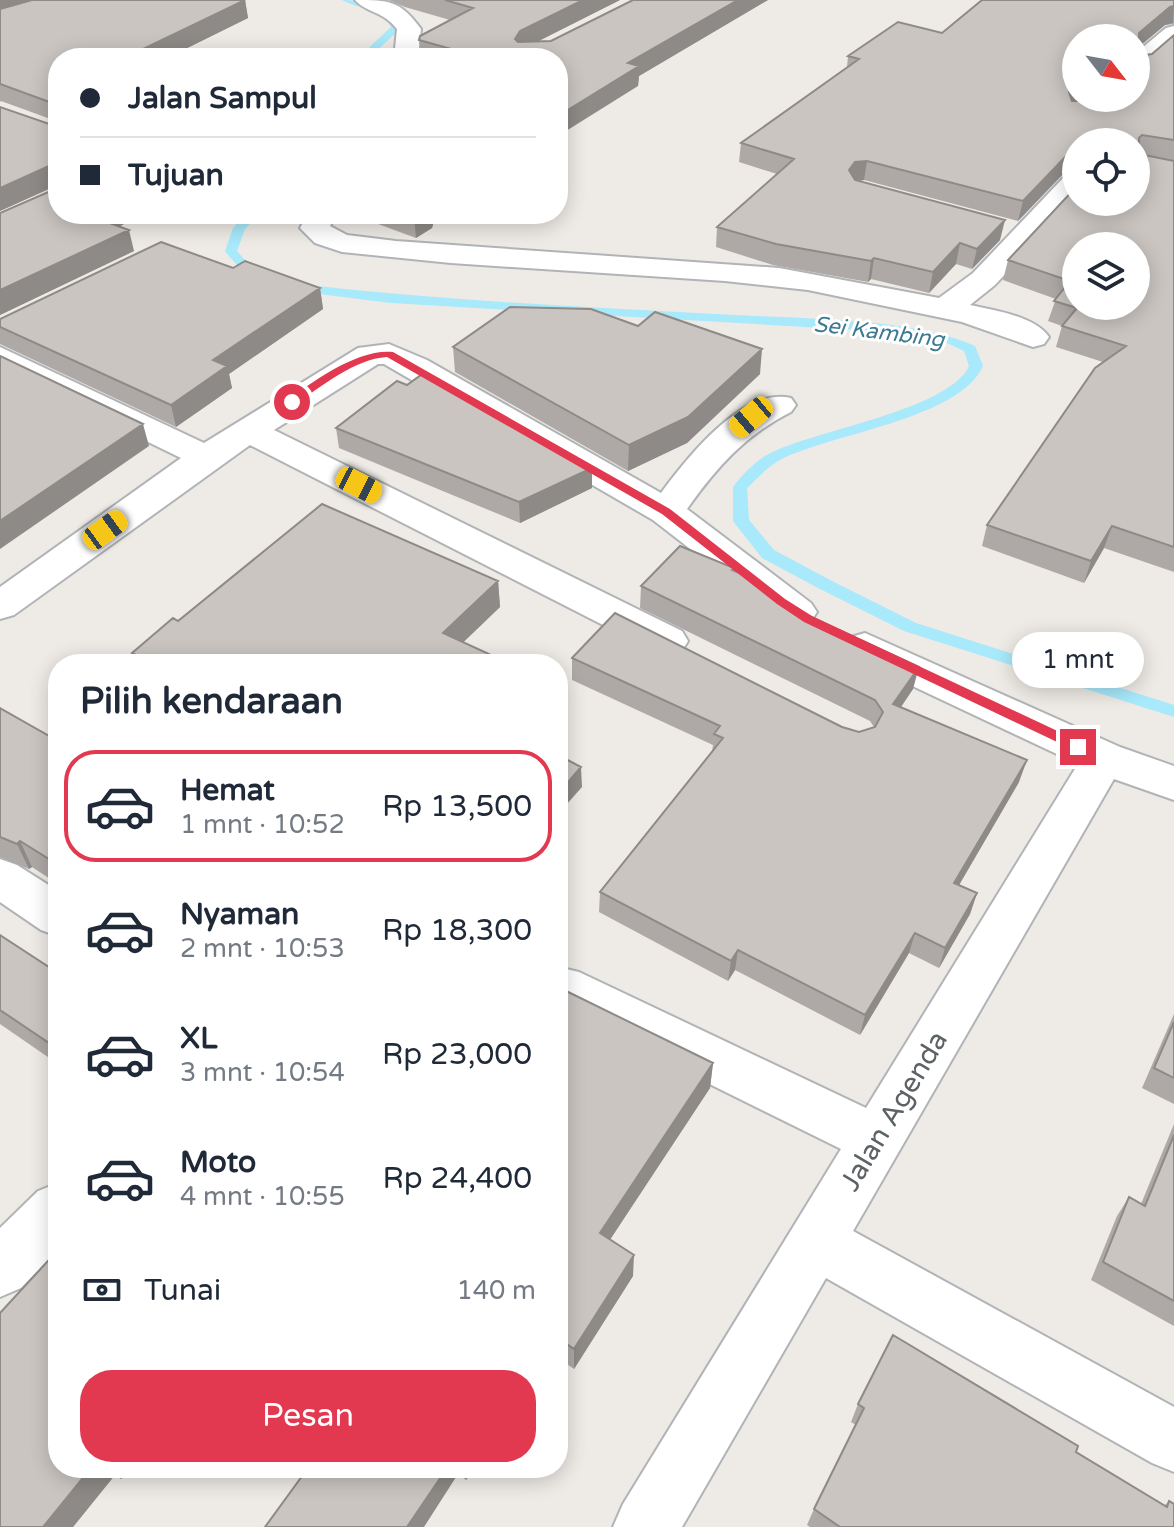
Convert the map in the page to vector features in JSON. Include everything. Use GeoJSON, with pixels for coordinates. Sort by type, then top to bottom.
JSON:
{"type":"FeatureCollection","features":[{"type":"Feature","properties":{"kind":"street"},"geometry":{"type":"LineString","coordinates":[[366,0],[395,11],[409,29],[407,48]]}},
{"type":"Feature","properties":{"kind":"street"},"geometry":{"type":"LineString","coordinates":[[1150,53],[1174,33]]}},
{"type":"Feature","properties":{"kind":"street"},"geometry":{"type":"LineString","coordinates":[[944,309],[984,279],[1062,196]]}},
{"type":"Feature","properties":{"kind":"street"},"geometry":{"type":"LineString","coordinates":[[317,224],[315,228],[325,237],[342,243],[778,277],[829,284],[1013,326],[1033,337]]}},
{"type":"Feature","properties":{"kind":"street"},"geometry":{"type":"LineString","coordinates":[[996,227],[1026,235]]}},
{"type":"Feature","properties":{"kind":"street"},"geometry":{"type":"LineString","coordinates":[[1,603],[248,430],[356,361],[370,355],[389,354],[666,512],[808,619],[1104,758],[1174,783]]}},
{"type":"Feature","properties":{"kind":"street"},"geometry":{"type":"LineString","coordinates":[[0,357],[206,457]]}},
{"type":"Feature","properties":{"kind":"street"},"geometry":{"type":"LineString","coordinates":[[666,512],[714,446],[751,417],[779,405]]}},
{"type":"Feature","properties":{"kind":"street"},"geometry":{"type":"LineString","coordinates":[[248,430],[699,657]]}},
{"type":"Feature","properties":{"kind":"street","name":"Jalan Agenda"},"geometry":{"type":"LineString","coordinates":[[646,1527],[1104,758]]}},
{"type":"Feature","properties":{"kind":"street"},"geometry":{"type":"LineString","coordinates":[[0,878],[48,909]]}},
{"type":"Feature","properties":{"kind":"street"},"geometry":{"type":"LineString","coordinates":[[568,990],[877,1140]]}},
{"type":"Feature","properties":{"kind":"street"},"geometry":{"type":"LineString","coordinates":[[0,1268],[48,1220]]}},
{"type":"Feature","properties":{"kind":"street"},"geometry":{"type":"LineString","coordinates":[[815,1241],[1174,1441]]}},
{"type":"Feature","properties":{"kind":"building"},"geometry":{"type":"Polygon","coordinates":[[[32,0],[245,0],[145,48],[48,48],[48,101],[0,84],[0,9],[32,0]]]}},
{"type":"Feature","properties":{"kind":"building"},"geometry":{"type":"Polygon","coordinates":[[[445,0],[583,0],[520,31],[515,39],[518,42],[551,41],[633,0],[738,0],[628,63],[639,66],[568,110],[568,48],[447,48],[419,40],[420,36],[473,8],[445,0]]]}},
{"type":"Feature","properties":{"kind":"building"},"geometry":{"type":"Polygon","coordinates":[[[982,0],[1174,0],[1174,6],[1150,24],[1062,24],[1062,112],[1150,112],[1150,54],[1174,35],[1174,140],[1150,136],[1150,128],[1062,128],[1062,160],[1023,201],[867,161],[855,162],[849,170],[855,180],[1005,220],[977,249],[960,243],[933,272],[874,258],[871,261],[776,244],[717,227],[794,159],[741,143],[859,59],[848,56],[898,22],[942,33],[982,0]]]}},
{"type":"Feature","properties":{"kind":"building"},"geometry":{"type":"Polygon","coordinates":[[[0,107],[48,124],[48,166],[0,188],[0,107]]]}},
{"type":"Feature","properties":{"kind":"building"},"geometry":{"type":"Polygon","coordinates":[[[1150,156],[1174,161],[1174,547],[1112,526],[1091,561],[987,525],[1095,368],[1126,346],[1062,326],[1067,320],[1150,320],[1150,232],[1062,232],[1062,278],[1008,260],[1062,202],[1062,216],[1150,216],[1150,156]]]}},
{"type":"Feature","properties":{"kind":"building"},"geometry":{"type":"Polygon","coordinates":[[[48,192],[48,224],[112,224],[129,230],[0,290],[0,213],[48,192]]]}},
{"type":"Feature","properties":{"kind":"building"},"geometry":{"type":"Polygon","coordinates":[[[161,242],[233,268],[245,261],[320,288],[213,360],[227,366],[171,405],[0,327],[0,319],[161,242]]]}},
{"type":"Feature","properties":{"kind":"building"},"geometry":{"type":"Polygon","coordinates":[[[1062,291],[1062,303],[1054,301],[1062,291]]]}},
{"type":"Feature","properties":{"kind":"building"},"geometry":{"type":"Polygon","coordinates":[[[510,307],[591,309],[638,326],[655,312],[762,349],[688,417],[629,445],[453,347],[510,307]]]}},
{"type":"Feature","properties":{"kind":"building"},"geometry":{"type":"Polygon","coordinates":[[[0,356],[143,424],[0,521],[0,356]]]}},
{"type":"Feature","properties":{"kind":"building"},"geometry":{"type":"Polygon","coordinates":[[[425,372],[592,468],[519,502],[336,428],[397,381],[407,385],[425,372]]]}},
{"type":"Feature","properties":{"kind":"building"},"geometry":{"type":"Polygon","coordinates":[[[322,504],[498,581],[443,633],[489,654],[132,653],[173,618],[178,621],[322,504]]]}},
{"type":"Feature","properties":{"kind":"building"},"geometry":{"type":"Polygon","coordinates":[[[680,546],[734,568],[732,570],[756,580],[796,610],[919,667],[893,704],[1027,760],[954,883],[977,893],[945,948],[915,933],[865,1015],[738,950],[731,961],[600,892],[723,738],[714,734],[720,726],[572,658],[615,613],[842,727],[859,732],[875,727],[883,712],[875,700],[641,586],[680,546]]]}},
{"type":"Feature","properties":{"kind":"building"},"geometry":{"type":"Polygon","coordinates":[[[0,708],[48,735],[48,858],[20,841],[17,844],[0,837],[0,708]]]}},
{"type":"Feature","properties":{"kind":"building"},"geometry":{"type":"Polygon","coordinates":[[[568,760],[581,767],[568,782],[568,760]]]}},
{"type":"Feature","properties":{"kind":"building"},"geometry":{"type":"Polygon","coordinates":[[[0,935],[48,966],[48,1042],[0,1010],[0,935]]]}},
{"type":"Feature","properties":{"kind":"building"},"geometry":{"type":"Polygon","coordinates":[[[568,992],[713,1063],[600,1233],[634,1255],[574,1349],[568,1345],[568,992]]]}},
{"type":"Feature","properties":{"kind":"building"},"geometry":{"type":"Polygon","coordinates":[[[1174,1022],[1174,1078],[1154,1068],[1174,1022]]]}},
{"type":"Feature","properties":{"kind":"building"},"geometry":{"type":"Polygon","coordinates":[[[1174,1135],[1174,1301],[1103,1262],[1129,1197],[1145,1206],[1174,1135]]]}},
{"type":"Feature","properties":{"kind":"building"},"geometry":{"type":"Polygon","coordinates":[[[48,1261],[48,1478],[83,1478],[43,1527],[0,1527],[0,1313],[48,1261]]]}},
{"type":"Feature","properties":{"kind":"building"},"geometry":{"type":"Polygon","coordinates":[[[893,1335],[1078,1446],[1076,1452],[1167,1507],[1169,1501],[1174,1504],[1174,1527],[840,1527],[814,1509],[864,1408],[858,1404],[893,1335]]]}},
{"type":"Feature","properties":{"kind":"building"},"geometry":{"type":"Polygon","coordinates":[[[301,1478],[440,1478],[407,1527],[265,1527],[301,1478]]]}},
{"type":"Feature","properties":{"kind":"waterway","name":"Sei Kambing"},"geometry":{"type":"LineString","coordinates":[[347,0],[380,11],[394,21],[396,28],[374,48]]}},
{"type":"Feature","properties":{"kind":"waterway","name":"Sei Kambing"},"geometry":{"type":"LineString","coordinates":[[243,224],[231,251],[240,262],[260,274]]}},
{"type":"Feature","properties":{"kind":"waterway","name":"Sei Kambing"},"geometry":{"type":"LineString","coordinates":[[299,288],[391,299],[857,326],[950,340],[970,349],[976,366],[970,379],[922,407],[773,457],[740,487],[741,521],[768,554],[910,627],[1174,711]]}},
{"type":"Feature","properties":{"kind":"route"},"geometry":{"type":"LineString","coordinates":[[292,402],[356,361],[370,355],[389,354],[666,512],[808,619],[1078,747]]}}]}
